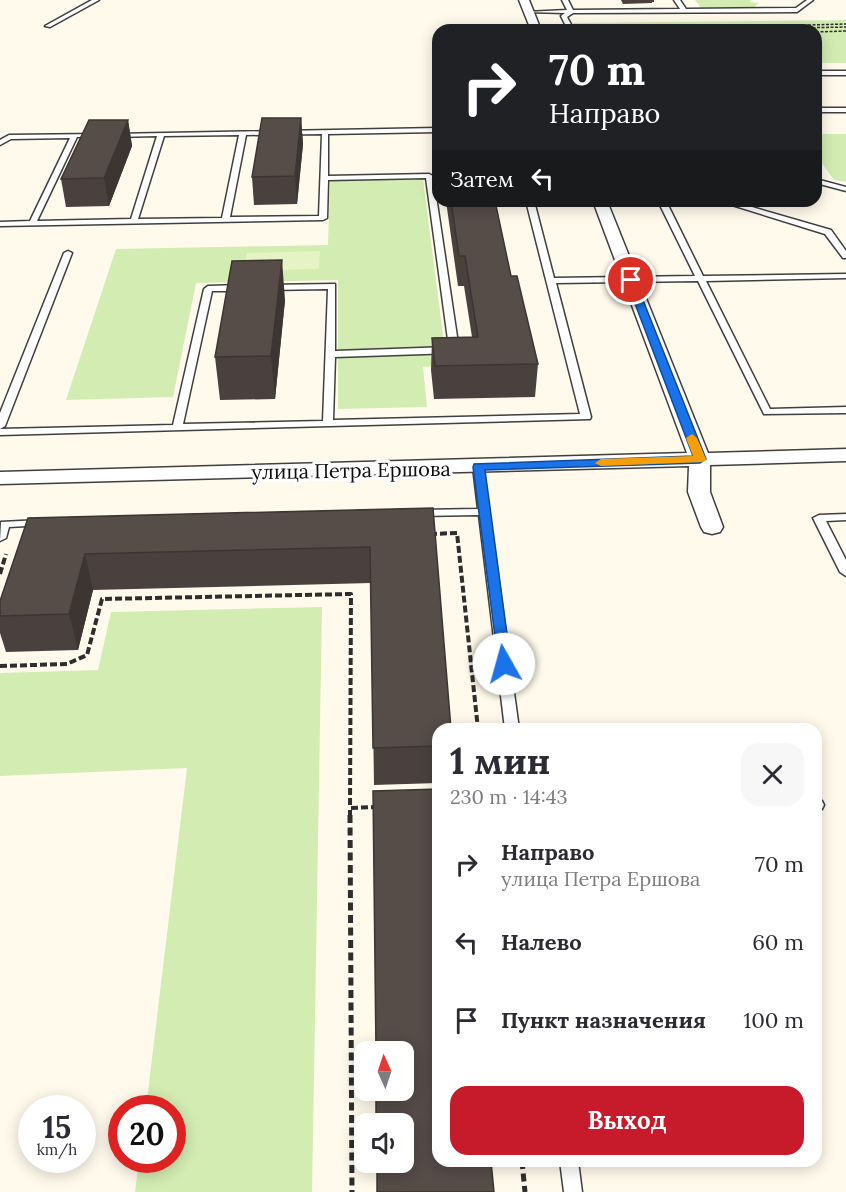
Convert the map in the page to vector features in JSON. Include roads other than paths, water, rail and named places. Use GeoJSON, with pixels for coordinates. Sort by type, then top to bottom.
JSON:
{"type":"FeatureCollection","features":[{"type":"Feature","properties":{"kind":"street"},"geometry":{"type":"LineString","coordinates":[[524,0],[534,24]]}},
{"type":"Feature","properties":{"kind":"street"},"geometry":{"type":"LineString","coordinates":[[602,207],[700,459],[699,492],[712,527]]}},
{"type":"Feature","properties":{"kind":"street","name":"улица Петра Ершова"},"geometry":{"type":"LineString","coordinates":[[0,478],[478,467],[846,455]]}},
{"type":"Feature","properties":{"kind":"lane"},"geometry":{"type":"LineString","coordinates":[[48,26],[96,0]]}},
{"type":"Feature","properties":{"kind":"lane"},"geometry":{"type":"LineString","coordinates":[[565,0],[571,12]]}},
{"type":"Feature","properties":{"kind":"lane"},"geometry":{"type":"LineString","coordinates":[[677,0],[684,11]]}},
{"type":"Feature","properties":{"kind":"lane"},"geometry":{"type":"LineString","coordinates":[[530,12],[797,10],[810,0]]}},
{"type":"Feature","properties":{"kind":"lane"},"geometry":{"type":"LineString","coordinates":[[763,10],[769,5]]}},
{"type":"Feature","properties":{"kind":"lane"},"geometry":{"type":"LineString","coordinates":[[568,24],[564,16],[571,12]]}},
{"type":"Feature","properties":{"kind":"lane"},"geometry":{"type":"LineString","coordinates":[[822,74],[846,73]]}},
{"type":"Feature","properties":{"kind":"lane"},"geometry":{"type":"LineString","coordinates":[[822,110],[846,110]]}},
{"type":"Feature","properties":{"kind":"lane"},"geometry":{"type":"LineString","coordinates":[[0,143],[9,137],[432,130]]}},
{"type":"Feature","properties":{"kind":"lane"},"geometry":{"type":"LineString","coordinates":[[0,224],[323,218],[325,132]]}},
{"type":"Feature","properties":{"kind":"lane"},"geometry":{"type":"LineString","coordinates":[[226,219],[243,133]]}},
{"type":"Feature","properties":{"kind":"lane"},"geometry":{"type":"LineString","coordinates":[[134,221],[161,134]]}},
{"type":"Feature","properties":{"kind":"lane"},"geometry":{"type":"LineString","coordinates":[[32,224],[75,136]]}},
{"type":"Feature","properties":{"kind":"lane"},"geometry":{"type":"LineString","coordinates":[[324,178],[429,176],[432,197]]}},
{"type":"Feature","properties":{"kind":"lane"},"geometry":{"type":"LineString","coordinates":[[822,183],[846,189]]}},
{"type":"Feature","properties":{"kind":"lane"},"geometry":{"type":"LineString","coordinates":[[330,354],[454,350],[433,207]]}},
{"type":"Feature","properties":{"kind":"lane"},"geometry":{"type":"LineString","coordinates":[[0,432],[586,417],[532,207]]}},
{"type":"Feature","properties":{"kind":"lane"},"geometry":{"type":"LineString","coordinates":[[665,207],[767,412],[846,410]]}},
{"type":"Feature","properties":{"kind":"lane"},"geometry":{"type":"LineString","coordinates":[[743,207],[828,232],[846,256]]}},
{"type":"Feature","properties":{"kind":"lane"},"geometry":{"type":"LineString","coordinates":[[0,426],[68,253]]}},
{"type":"Feature","properties":{"kind":"lane"},"geometry":{"type":"LineString","coordinates":[[551,281],[846,276]]}},
{"type":"Feature","properties":{"kind":"lane"},"geometry":{"type":"LineString","coordinates":[[177,428],[208,289],[332,286],[328,424]]}},
{"type":"Feature","properties":{"kind":"lane"},"geometry":{"type":"LineString","coordinates":[[478,467],[511,723]]}},
{"type":"Feature","properties":{"kind":"lane"},"geometry":{"type":"LineString","coordinates":[[400,514],[484,512]]}},
{"type":"Feature","properties":{"kind":"lane"},"geometry":{"type":"LineString","coordinates":[[846,517],[819,518],[846,572]]}},
{"type":"Feature","properties":{"kind":"lane"},"geometry":{"type":"LineString","coordinates":[[5,541],[5,524],[53,523]]}},
{"type":"Feature","properties":{"kind":"lane"},"geometry":{"type":"LineString","coordinates":[[569,1167],[573,1192]]}}]}
